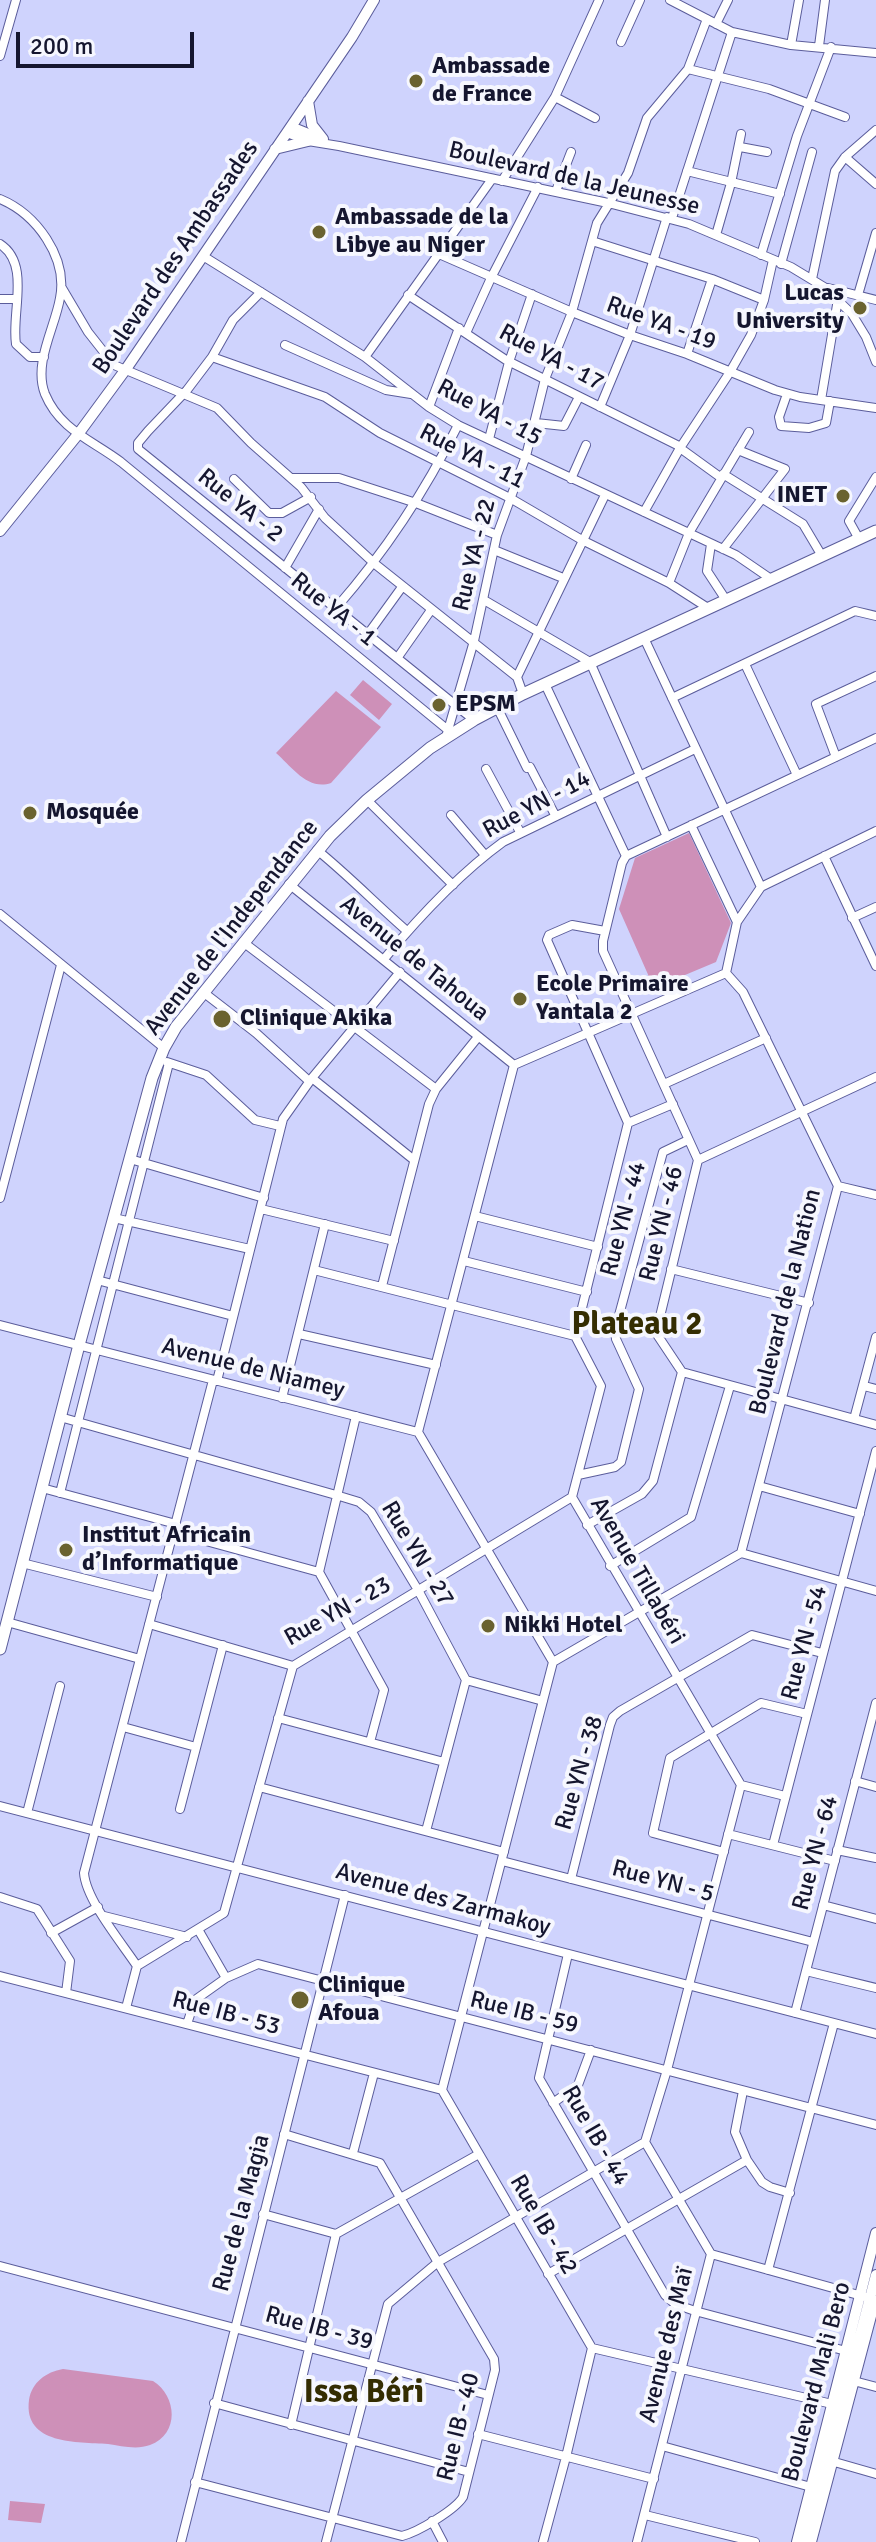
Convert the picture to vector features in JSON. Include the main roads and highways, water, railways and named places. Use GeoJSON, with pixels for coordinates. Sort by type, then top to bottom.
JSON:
{"type":"FeatureCollection","features":[{"type":"Feature","properties":{"kind":"highway","name":"Avenue de l'Independance"},"geometry":{"type":"LineString","coordinates":[[0,1649],[130,1159],[176,1027],[203,992],[317,850],[367,800],[447,733],[590,662],[875,532]]}},
{"type":"Feature","properties":{"kind":"main road","name":"Boulevard des Ambassades"},"geometry":{"type":"LineString","coordinates":[[0,531],[126,369],[374,0]]}},
{"type":"Feature","properties":{"kind":"main road"},"geometry":{"type":"LineString","coordinates":[[308,101],[312,125],[323,139]]}},
{"type":"Feature","properties":{"kind":"main road"},"geometry":{"type":"LineString","coordinates":[[275,149],[308,141]]}},
{"type":"Feature","properties":{"kind":"main road","name":"Boulevard Mali Bero"},"geometry":{"type":"LineString","coordinates":[[804,2542],[811,2487],[826,2460],[832,2404],[847,2379],[846,2351],[871,2299],[876,2233]]}},
{"type":"Feature","properties":{"kind":"main road","name":"Boulevard Mali Bero"},"geometry":{"type":"LineString","coordinates":[[804,2542],[876,2275]]}},
{"type":"Feature","properties":{"kind":"place","name":"Ambassade de France"},"geometry":{"type":"Point","coordinates":[416,81]}},
{"type":"Feature","properties":{"kind":"place","name":"Ambassade de la Libye au Niger"},"geometry":{"type":"Point","coordinates":[319,232]}},
{"type":"Feature","properties":{"kind":"place","name":"Lucas University"},"geometry":{"type":"Point","coordinates":[860,308]}},
{"type":"Feature","properties":{"kind":"place","name":"INET"},"geometry":{"type":"Point","coordinates":[843,496]}},
{"type":"Feature","properties":{"kind":"place","name":"EPSM"},"geometry":{"type":"Point","coordinates":[439,705]}},
{"type":"Feature","properties":{"kind":"place","name":"Mosquée"},"geometry":{"type":"Point","coordinates":[30,813]}},
{"type":"Feature","properties":{"kind":"place","name":"Ecole Primaire Yantala 2"},"geometry":{"type":"Point","coordinates":[520,999]}},
{"type":"Feature","properties":{"kind":"place","name":"Clinique Akika"},"geometry":{"type":"Point","coordinates":[222,1019]}},
{"type":"Feature","properties":{"kind":"place","name":"Institut Africain d’Informatique"},"geometry":{"type":"Point","coordinates":[66,1550]}},
{"type":"Feature","properties":{"kind":"place","name":"Nikki Hotel"},"geometry":{"type":"Point","coordinates":[488,1626]}},
{"type":"Feature","properties":{"kind":"place","name":"Clinique Afoua"},"geometry":{"type":"Point","coordinates":[300,2000]}},
{"type":"Feature","properties":{"kind":"district","name":"Plateau 2"},"geometry":{"type":"Point","coordinates":[637,1326]}},
{"type":"Feature","properties":{"kind":"district","name":"Issa Béri"},"geometry":{"type":"Point","coordinates":[364,2394]}}]}
